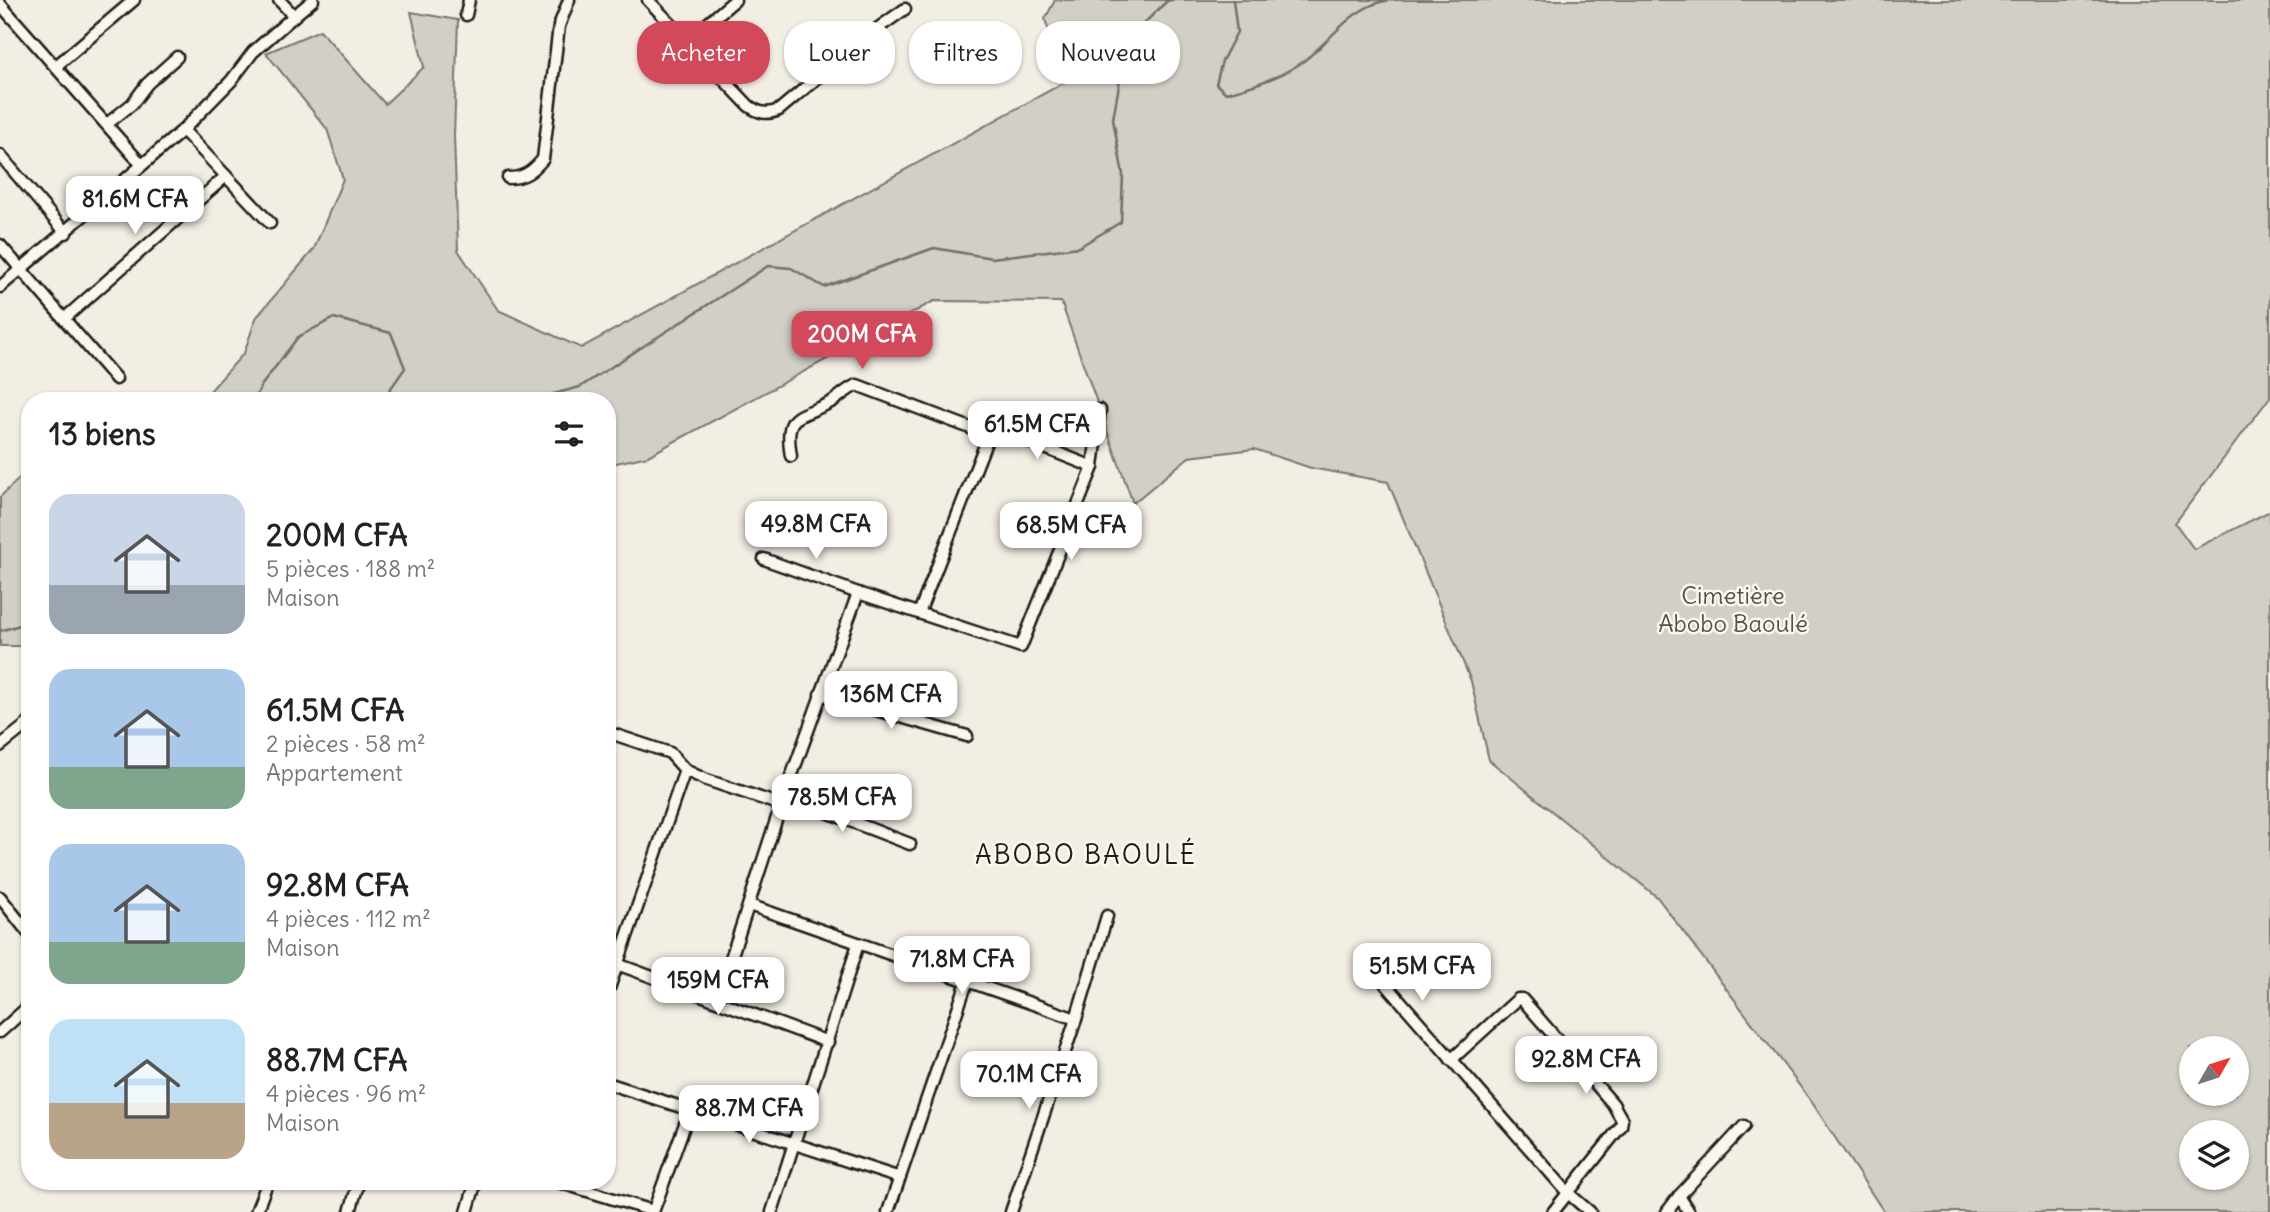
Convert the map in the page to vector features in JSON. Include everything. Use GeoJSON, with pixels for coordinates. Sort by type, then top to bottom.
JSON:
{"type":"FeatureCollection","features":[{"type":"Feature","properties":{"kind":"street"},"geometry":{"type":"LineString","coordinates":[[56,66],[134,0]]}},
{"type":"Feature","properties":{"kind":"street"},"geometry":{"type":"LineString","coordinates":[[279,0],[294,16]]}},
{"type":"Feature","properties":{"kind":"street"},"geometry":{"type":"LineString","coordinates":[[0,288],[183,130],[231,81],[253,52],[313,0]]}},
{"type":"Feature","properties":{"kind":"street"},"geometry":{"type":"LineString","coordinates":[[466,15],[469,0]]}},
{"type":"Feature","properties":{"kind":"street"},"geometry":{"type":"LineString","coordinates":[[508,178],[522,178],[543,159],[559,26],[569,0]]}},
{"type":"Feature","properties":{"kind":"street"},"geometry":{"type":"LineString","coordinates":[[648,0],[667,21]]}},
{"type":"Feature","properties":{"kind":"street"},"geometry":{"type":"LineString","coordinates":[[710,21],[735,0]]}},
{"type":"Feature","properties":{"kind":"street"},"geometry":{"type":"LineString","coordinates":[[0,4],[142,165]]}},
{"type":"Feature","properties":{"kind":"street"},"geometry":{"type":"LineString","coordinates":[[727,84],[758,112],[770,113],[779,110],[867,36],[905,9]]}},
{"type":"Feature","properties":{"kind":"street"},"geometry":{"type":"LineString","coordinates":[[107,124],[132,104],[148,84],[177,57]]}},
{"type":"Feature","properties":{"kind":"street"},"geometry":{"type":"LineString","coordinates":[[183,130],[270,223]]}},
{"type":"Feature","properties":{"kind":"street"},"geometry":{"type":"LineString","coordinates":[[0,155],[66,233]]}},
{"type":"Feature","properties":{"kind":"street"},"geometry":{"type":"LineString","coordinates":[[64,319],[226,176]]}},
{"type":"Feature","properties":{"kind":"street"},"geometry":{"type":"LineString","coordinates":[[0,245],[116,379]]}},
{"type":"Feature","properties":{"kind":"street"},"geometry":{"type":"LineString","coordinates":[[791,456],[789,427],[794,419],[857,386],[989,435]]}},
{"type":"Feature","properties":{"kind":"street"},"geometry":{"type":"LineString","coordinates":[[764,559],[1021,647],[1093,467],[1100,410]]}},
{"type":"Feature","properties":{"kind":"street"},"geometry":{"type":"LineString","coordinates":[[919,613],[992,428],[1093,467]]}},
{"type":"Feature","properties":{"kind":"street"},"geometry":{"type":"LineString","coordinates":[[717,1001],[783,801],[858,593]]}},
{"type":"Feature","properties":{"kind":"street"},"geometry":{"type":"LineString","coordinates":[[820,694],[967,736]]}},
{"type":"Feature","properties":{"kind":"street"},"geometry":{"type":"LineString","coordinates":[[0,746],[21,729]]}},
{"type":"Feature","properties":{"kind":"street"},"geometry":{"type":"LineString","coordinates":[[616,735],[670,753],[685,770],[704,779],[783,801],[910,844]]}},
{"type":"Feature","properties":{"kind":"street"},"geometry":{"type":"LineString","coordinates":[[616,967],[685,770]]}},
{"type":"Feature","properties":{"kind":"street"},"geometry":{"type":"LineString","coordinates":[[0,897],[21,923]]}},
{"type":"Feature","properties":{"kind":"street"},"geometry":{"type":"LineString","coordinates":[[749,905],[1076,1019]]}},
{"type":"Feature","properties":{"kind":"street"},"geometry":{"type":"LineString","coordinates":[[1011,1212],[1076,1019],[1107,916]]}},
{"type":"Feature","properties":{"kind":"street"},"geometry":{"type":"LineString","coordinates":[[772,1212],[858,944]]}},
{"type":"Feature","properties":{"kind":"street"},"geometry":{"type":"LineString","coordinates":[[617,964],[828,1042]]}},
{"type":"Feature","properties":{"kind":"street"},"geometry":{"type":"LineString","coordinates":[[1370,966],[1568,1193],[1590,1212]]}},
{"type":"Feature","properties":{"kind":"street"},"geometry":{"type":"LineString","coordinates":[[888,1212],[967,982]]}},
{"type":"Feature","properties":{"kind":"street"},"geometry":{"type":"LineString","coordinates":[[1451,1060],[1518,999],[1528,1003],[1613,1104],[1622,1120],[1621,1126],[1553,1212]]}},
{"type":"Feature","properties":{"kind":"street"},"geometry":{"type":"LineString","coordinates":[[0,1032],[21,1012]]}},
{"type":"Feature","properties":{"kind":"street"},"geometry":{"type":"LineString","coordinates":[[616,1086],[900,1178]]}},
{"type":"Feature","properties":{"kind":"street"},"geometry":{"type":"LineString","coordinates":[[583,1190],[653,1212],[690,1110]]}},
{"type":"Feature","properties":{"kind":"street"},"geometry":{"type":"LineString","coordinates":[[1667,1212],[1744,1126]]}},
{"type":"Feature","properties":{"kind":"street"},"geometry":{"type":"LineString","coordinates":[[256,1212],[265,1190]]}},
{"type":"Feature","properties":{"kind":"street"},"geometry":{"type":"LineString","coordinates":[[350,1212],[356,1190]]}},
{"type":"Feature","properties":{"kind":"street"},"geometry":{"type":"LineString","coordinates":[[467,1212],[473,1190]]}},
{"type":"Feature","properties":{"kind":"street"},"geometry":{"type":"LineString","coordinates":[[1679,1196],[1689,1212]]}},
{"type":"Feature","properties":{"kind":"green space","name":"Cimetière Abobo Baoulé"},"geometry":{"type":"Polygon","coordinates":[[[1055,0],[2270,0],[2270,397],[2175,523],[2194,549],[2270,511],[2270,1212],[1884,1212],[1811,1101],[1657,897],[1489,760],[1471,681],[1388,482],[1311,468],[1254,449],[1189,457],[1133,503],[1061,302],[934,301],[648,456],[616,463],[616,392],[209,392],[244,353],[256,318],[314,249],[343,179],[327,129],[266,53],[320,30],[385,104],[424,67],[411,12],[458,20],[454,136],[458,250],[498,310],[581,348],[1061,84],[1180,84],[1180,21],[1046,21],[1055,0]]]}},
{"type":"Feature","properties":{"kind":"green space"},"geometry":{"type":"Polygon","coordinates":[[[21,477],[21,646],[0,646],[0,497],[21,477]]]}},
{"type":"Feature","properties":{"kind":"waterway"},"geometry":{"type":"LineString","coordinates":[[561,392],[580,387],[768,266],[791,268],[824,287],[934,248],[992,258],[1079,247],[1121,222],[1123,175],[1113,119],[1127,40],[1171,0]]}},
{"type":"Feature","properties":{"kind":"waterway"},"geometry":{"type":"LineString","coordinates":[[1233,0],[1237,32],[1222,61],[1216,84],[1226,93],[1263,82],[1290,70],[1309,57],[1351,17],[1376,3],[1390,0]]}},
{"type":"Feature","properties":{"kind":"waterway"},"geometry":{"type":"LineString","coordinates":[[258,392],[298,337],[334,318],[391,333],[405,368],[388,392]]}},
{"type":"Feature","properties":{"kind":"waterway"},"geometry":{"type":"LineString","coordinates":[[0,631],[21,625]]}},
{"type":"Feature","properties":{"kind":"district","name":"ABOBO BAOULÉ"},"geometry":{"type":"Point","coordinates":[1086,854]}}]}
